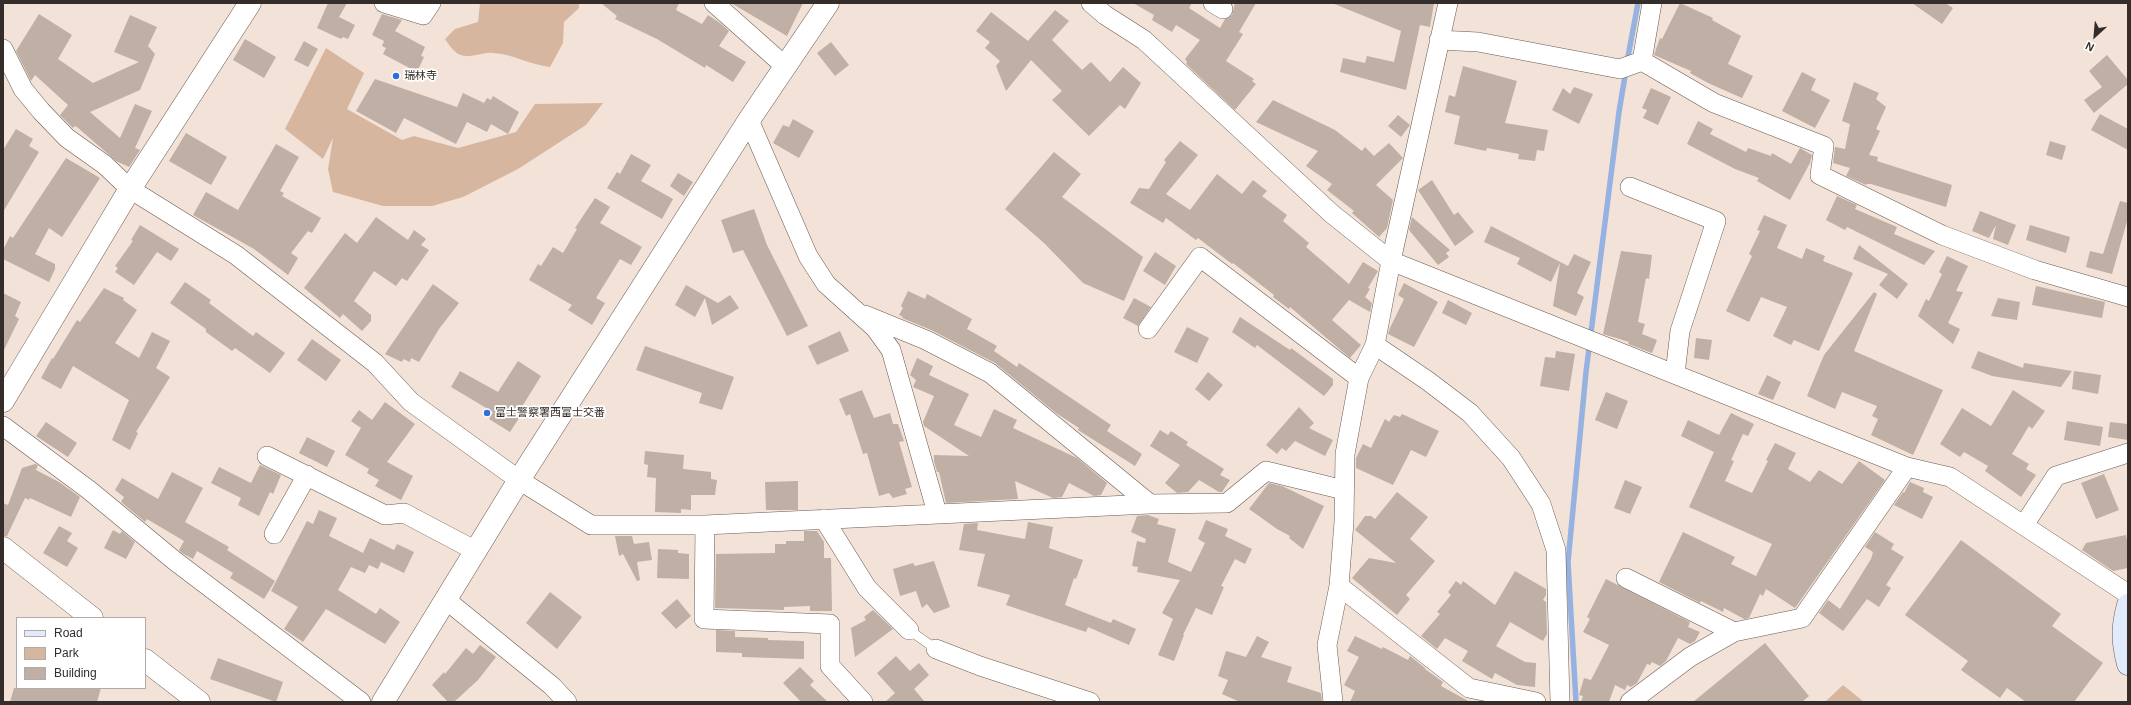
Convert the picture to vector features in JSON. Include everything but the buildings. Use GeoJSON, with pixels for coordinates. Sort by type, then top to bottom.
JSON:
{"type":"FeatureCollection","features":[{"type":"Feature","properties":{"kind":"main road"},"geometry":{"type":"LineString","coordinates":[[2128,605],[2122,624],[2124,648],[2128,664]]}},
{"type":"Feature","properties":{"kind":"street"},"geometry":{"type":"LineString","coordinates":[[3,401],[130,190],[250,3]]}},
{"type":"Feature","properties":{"kind":"street"},"geometry":{"type":"LineString","coordinates":[[384,3],[422,15],[431,3]]}},
{"type":"Feature","properties":{"kind":"street"},"geometry":{"type":"LineString","coordinates":[[714,3],[786,67]]}},
{"type":"Feature","properties":{"kind":"street"},"geometry":{"type":"LineString","coordinates":[[383,702],[519,480],[749,120],[828,3]]}},
{"type":"Feature","properties":{"kind":"street"},"geometry":{"type":"LineString","coordinates":[[1333,702],[1327,645],[1339,586],[1345,454],[1360,378],[1375,346],[1391,261],[1448,3]]}},
{"type":"Feature","properties":{"kind":"street"},"geometry":{"type":"LineString","coordinates":[[1640,61],[1652,3]]}},
{"type":"Feature","properties":{"kind":"street"},"geometry":{"type":"LineString","coordinates":[[1103,7],[1144,40],[1332,214],[1391,261],[1907,467],[1950,477],[2128,594]]}},
{"type":"Feature","properties":{"kind":"street"},"geometry":{"type":"LineString","coordinates":[[1439,40],[1478,42],[1620,69],[1640,61]]}},
{"type":"Feature","properties":{"kind":"street"},"geometry":{"type":"LineString","coordinates":[[3,49],[23,89],[41,111],[67,138],[105,164],[130,190],[236,255],[375,363],[412,402],[519,480],[591,525],[705,524],[1150,504],[1227,503],[1266,471],[1344,490]]}},
{"type":"Feature","properties":{"kind":"street"},"geometry":{"type":"LineString","coordinates":[[1640,61],[1714,104],[1824,146],[1820,175],[1942,234],[2035,270],[2128,296]]}},
{"type":"Feature","properties":{"kind":"street"},"geometry":{"type":"LineString","coordinates":[[749,120],[808,256],[826,284],[875,328],[891,350],[937,513]]}},
{"type":"Feature","properties":{"kind":"street"},"geometry":{"type":"LineString","coordinates":[[1630,187],[1716,221],[1680,331],[1675,374]]}},
{"type":"Feature","properties":{"kind":"street"},"geometry":{"type":"LineString","coordinates":[[1148,329],[1200,257],[1360,378]]}},
{"type":"Feature","properties":{"kind":"street"},"geometry":{"type":"LineString","coordinates":[[855,310],[926,340],[990,373],[1150,504]]}},
{"type":"Feature","properties":{"kind":"street"},"geometry":{"type":"LineString","coordinates":[[1375,346],[1428,381],[1470,413],[1510,458],[1541,504],[1556,550],[1560,702]]}},
{"type":"Feature","properties":{"kind":"street"},"geometry":{"type":"LineString","coordinates":[[3,426],[89,490],[175,561],[361,702]]}},
{"type":"Feature","properties":{"kind":"street"},"geometry":{"type":"LineString","coordinates":[[2024,525],[2056,476],[2128,453]]}},
{"type":"Feature","properties":{"kind":"street"},"geometry":{"type":"LineString","coordinates":[[267,456],[385,515],[404,513],[476,551]]}},
{"type":"Feature","properties":{"kind":"street"},"geometry":{"type":"LineString","coordinates":[[1630,702],[1690,657],[1734,632],[1802,618],[1907,467]]}},
{"type":"Feature","properties":{"kind":"street"},"geometry":{"type":"LineString","coordinates":[[274,534],[307,475]]}},
{"type":"Feature","properties":{"kind":"street"},"geometry":{"type":"LineString","coordinates":[[824,519],[867,588],[909,630]]}},
{"type":"Feature","properties":{"kind":"street"},"geometry":{"type":"LineString","coordinates":[[705,524],[704,619],[830,624],[830,666],[863,702]]}},
{"type":"Feature","properties":{"kind":"street"},"geometry":{"type":"LineString","coordinates":[[3,548],[91,617]]}},
{"type":"Feature","properties":{"kind":"street"},"geometry":{"type":"LineString","coordinates":[[1626,578],[1734,632]]}},
{"type":"Feature","properties":{"kind":"street"},"geometry":{"type":"LineString","coordinates":[[1339,586],[1469,688],[1536,702]]}},
{"type":"Feature","properties":{"kind":"street"},"geometry":{"type":"LineString","coordinates":[[445,599],[552,686],[567,702]]}},
{"type":"Feature","properties":{"kind":"street"},"geometry":{"type":"LineString","coordinates":[[936,649],[980,666],[1090,702]]}},
{"type":"Feature","properties":{"kind":"street"},"geometry":{"type":"LineString","coordinates":[[146,661],[199,702]]}},
{"type":"Feature","properties":{"kind":"lane"},"geometry":{"type":"LineString","coordinates":[[909,630],[936,649]]}},
{"type":"Feature","properties":{"kind":"green space"},"geometry":{"type":"Polygon","coordinates":[[[480,3],[579,3],[579,8],[564,22],[563,43],[550,67],[500,54],[490,53],[465,56],[458,54],[445,39],[455,29],[478,22],[480,3]]]}},
{"type":"Feature","properties":{"kind":"green space"},"geometry":{"type":"Polygon","coordinates":[[[326,48],[364,73],[347,109],[402,140],[414,136],[458,148],[516,132],[535,104],[603,103],[586,125],[518,169],[463,197],[432,206],[383,206],[333,192],[328,169],[333,138],[323,159],[285,129],[326,48]]]}},
{"type":"Feature","properties":{"kind":"green space"},"geometry":{"type":"Polygon","coordinates":[[[1843,685],[1864,702],[1825,702],[1843,685]]]}},
{"type":"Feature","properties":{"kind":"waterway"},"geometry":{"type":"LineString","coordinates":[[1627,62],[1638,3]]}},
{"type":"Feature","properties":{"kind":"waterway"},"geometry":{"type":"LineString","coordinates":[[1576,702],[1568,562],[1586,372],[1619,112],[1626,70]]}},
{"type":"Feature","properties":{"kind":"place","name":"瑞林寺"},"geometry":{"type":"Point","coordinates":[396,76]}},
{"type":"Feature","properties":{"kind":"place","name":"富士警察署西富士交番"},"geometry":{"type":"Point","coordinates":[487,413]}}]}
